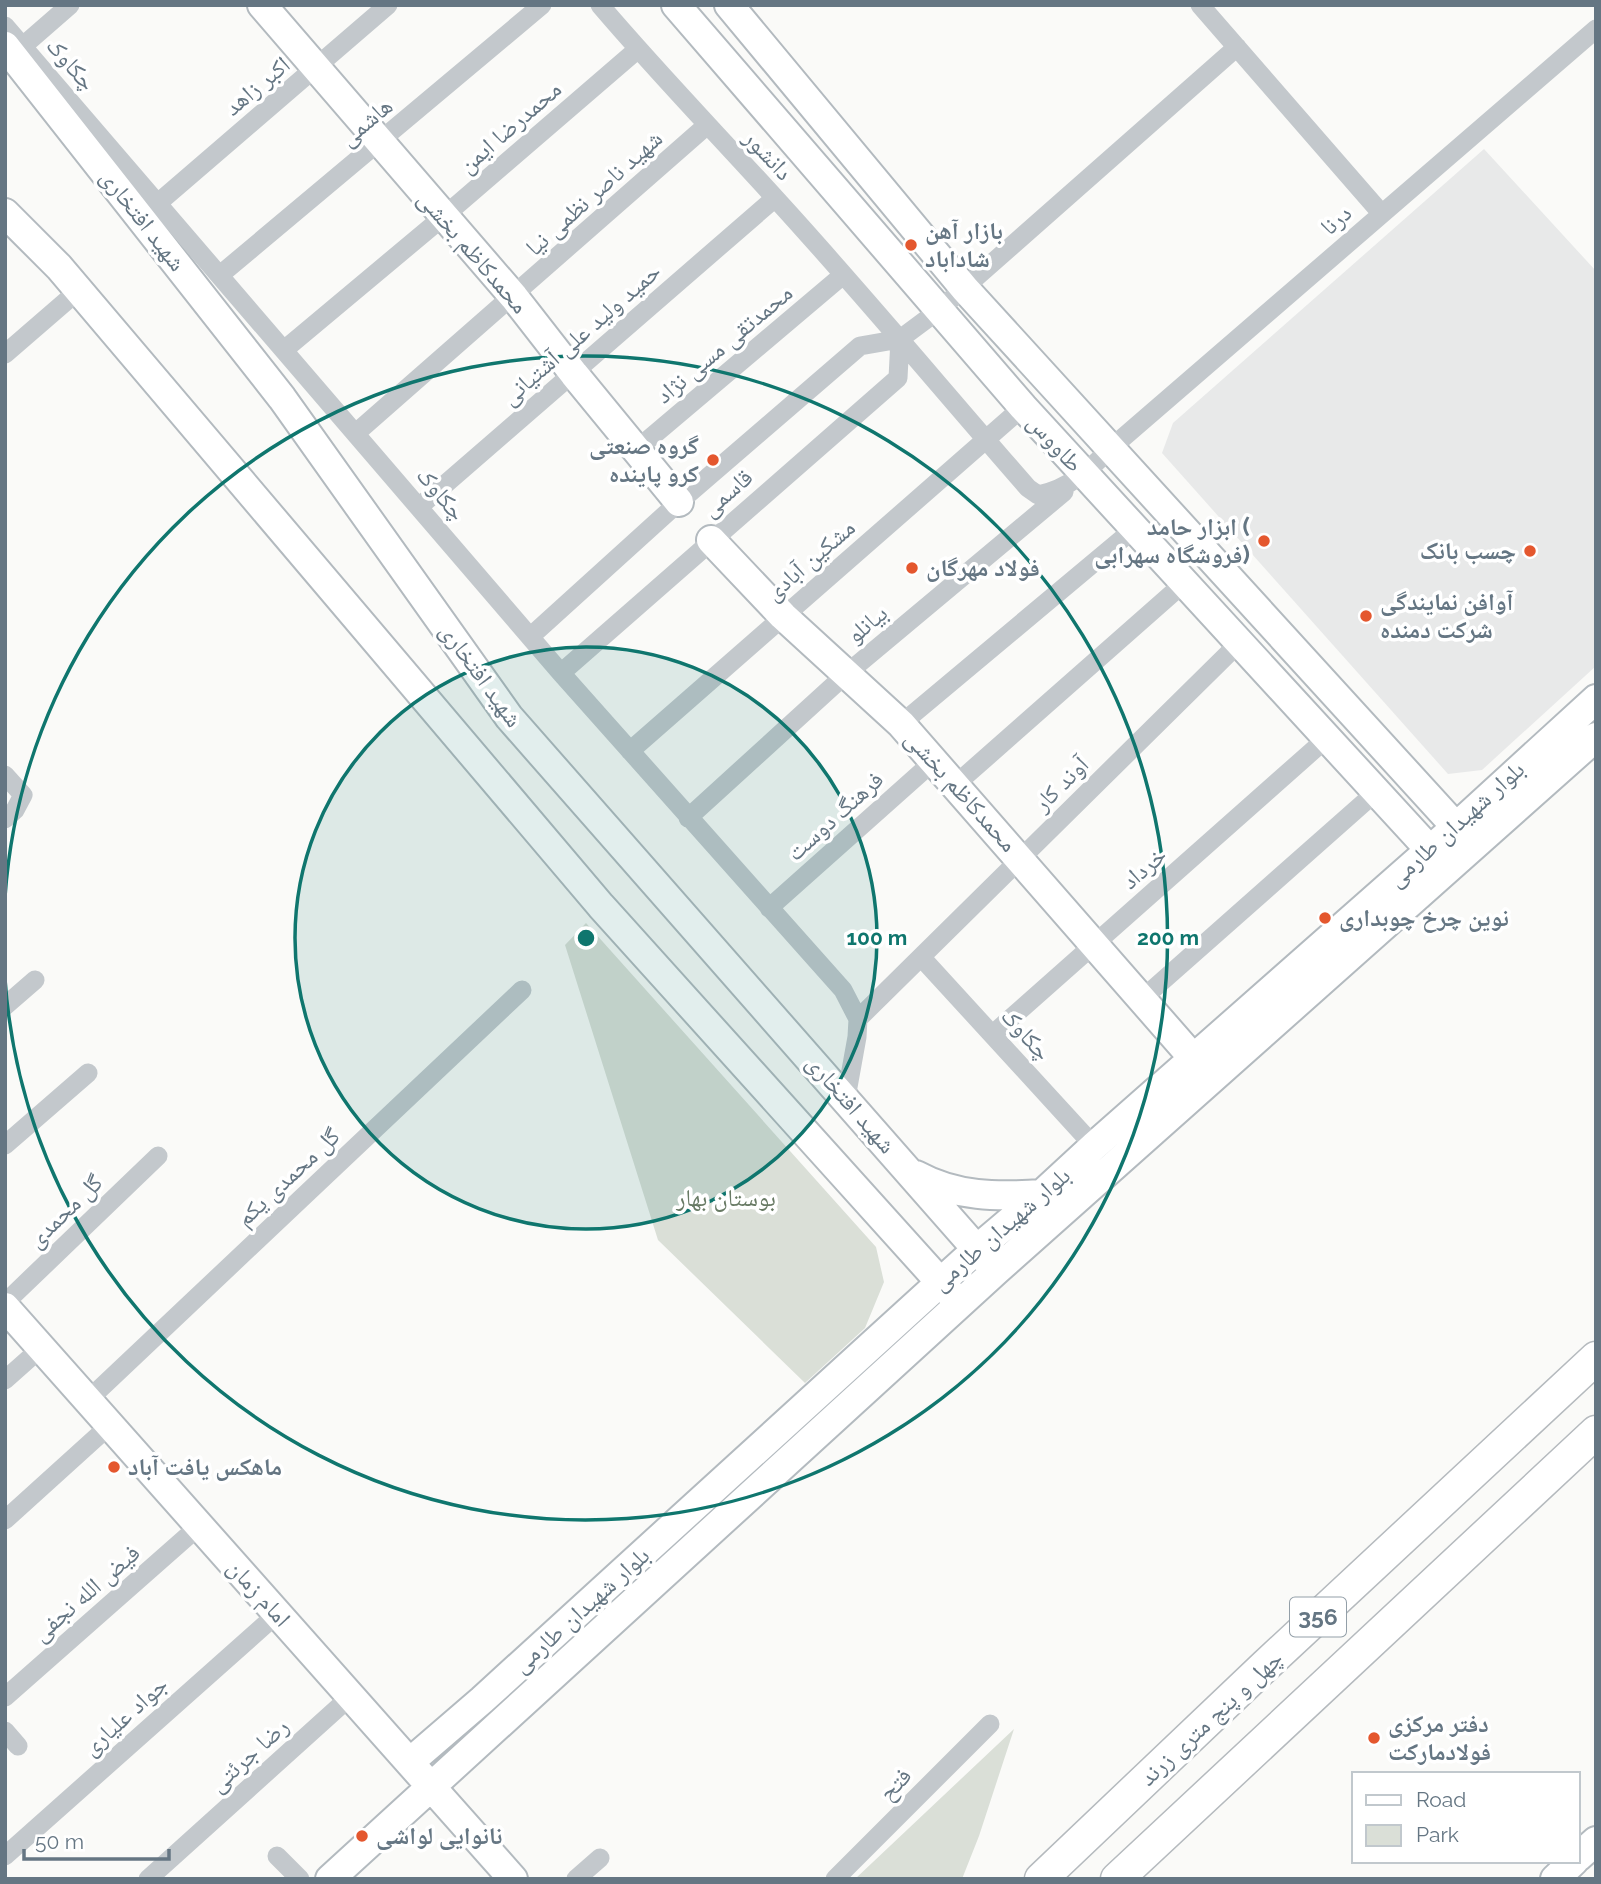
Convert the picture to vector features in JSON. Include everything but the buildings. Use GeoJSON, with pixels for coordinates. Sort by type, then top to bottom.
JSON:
{"type":"FeatureCollection","features":[{"type":"Feature","properties":{"kind":"main road","name":"محمدکاظم بخشی"},"geometry":{"type":"LineString","coordinates":[[262,5],[514,297],[679,502]]}},
{"type":"Feature","properties":{"kind":"main road","name":"طاووس"},"geometry":{"type":"LineString","coordinates":[[676,5],[1023,407],[1438,859]]}},
{"type":"Feature","properties":{"kind":"main road","name":"طاووس"},"geometry":{"type":"LineString","coordinates":[[729,5],[965,289],[1465,836]]}},
{"type":"Feature","properties":{"kind":"main road","name":"شهید افتخاری"},"geometry":{"type":"LineString","coordinates":[[14,46],[282,398],[509,717],[911,1172],[976,1250],[997,1270]]}},
{"type":"Feature","properties":{"kind":"main road","name":"شهید افتخاری"},"geometry":{"type":"LineString","coordinates":[[5,213],[79,290],[601,906],[960,1304]]}},
{"type":"Feature","properties":{"kind":"main road","name":"شهید افتخاری"},"geometry":{"type":"LineString","coordinates":[[5,240],[59,267]]}},
{"type":"Feature","properties":{"kind":"main road","name":"محمدکاظم بخشی"},"geometry":{"type":"LineString","coordinates":[[711,540],[783,616],[901,724],[1021,858],[1194,1059]]}},
{"type":"Feature","properties":{"kind":"main road","name":"بلوار شهیدان طارمی"},"geometry":{"type":"LineString","coordinates":[[1465,836],[1596,699]]}},
{"type":"Feature","properties":{"kind":"main road","name":"بلوار شهیدان طارمی"},"geometry":{"type":"LineString","coordinates":[[410,1762],[482,1700],[941,1281],[1194,1059],[1465,836],[1596,737]]}},
{"type":"Feature","properties":{"kind":"main road","name":"بلوار شهیدان طارمی"},"geometry":{"type":"LineString","coordinates":[[330,1879],[997,1270],[1438,859]]}},
{"type":"Feature","properties":{"kind":"main road"},"geometry":{"type":"LineString","coordinates":[[911,1172],[934,1185],[965,1193],[994,1197],[1042,1194]]}},
{"type":"Feature","properties":{"kind":"main road","name":"امام زمان"},"geometry":{"type":"LineString","coordinates":[[5,1305],[513,1879]]}},
{"type":"Feature","properties":{"kind":"main road","name":"چهل و پنج متری زرند"},"geometry":{"type":"LineString","coordinates":[[1041,1879],[1596,1357]]}},
{"type":"Feature","properties":{"kind":"main road","name":"356"},"geometry":{"type":"LineString","coordinates":[[1117,1879],[1596,1433]]}},
{"type":"Feature","properties":{"kind":"main road"},"geometry":{"type":"LineString","coordinates":[[1580,1855],[1596,1841]]}},
{"type":"Feature","properties":{"kind":"main road"},"geometry":{"type":"LineString","coordinates":[[1555,1879],[1572,1863]]}},
{"type":"Feature","properties":{"kind":"street"},"geometry":{"type":"LineString","coordinates":[[14,46],[71,5]]}},
{"type":"Feature","properties":{"kind":"street","name":"اکبر زاهد"},"geometry":{"type":"LineString","coordinates":[[158,203],[388,5]]}},
{"type":"Feature","properties":{"kind":"street","name":"هاشمی"},"geometry":{"type":"LineString","coordinates":[[220,275],[542,5]]}},
{"type":"Feature","properties":{"kind":"street","name":"دانشور"},"geometry":{"type":"LineString","coordinates":[[600,5],[706,126],[775,198],[1028,488],[1038,495],[1054,492],[1084,475]]}},
{"type":"Feature","properties":{"kind":"street"},"geometry":{"type":"LineString","coordinates":[[1200,5],[1381,213]]}},
{"type":"Feature","properties":{"kind":"street","name":"چکاوک"},"geometry":{"type":"LineString","coordinates":[[5,26],[14,46],[158,203],[561,673],[843,990],[858,1018]]}},
{"type":"Feature","properties":{"kind":"street","name":"درنا"},"geometry":{"type":"LineString","coordinates":[[1084,475],[1111,448],[1596,29]]}},
{"type":"Feature","properties":{"kind":"street","name":"قاسمی"},"geometry":{"type":"LineString","coordinates":[[530,637],[679,502],[860,346],[900,340],[939,310],[1237,47]]}},
{"type":"Feature","properties":{"kind":"street","name":"محمدرضا ایمن"},"geometry":{"type":"LineString","coordinates":[[284,350],[638,49]]}},
{"type":"Feature","properties":{"kind":"street","name":"شهید ناصر نظمی نیا"},"geometry":{"type":"LineString","coordinates":[[356,433],[706,126]]}},
{"type":"Feature","properties":{"kind":"street","name":"حمید ولید علی آشتیانی"},"geometry":{"type":"LineString","coordinates":[[419,507],[775,198]]}},
{"type":"Feature","properties":{"kind":"street","name":"محمدتقی مسی نژاد"},"geometry":{"type":"LineString","coordinates":[[636,450],[843,275]]}},
{"type":"Feature","properties":{"kind":"street"},"geometry":{"type":"LineString","coordinates":[[5,354],[79,290]]}},
{"type":"Feature","properties":{"kind":"street","name":"قاسمی"},"geometry":{"type":"LineString","coordinates":[[561,673],[898,378],[900,340]]}},
{"type":"Feature","properties":{"kind":"street","name":"مشکین آبادی"},"geometry":{"type":"LineString","coordinates":[[630,751],[1023,407]]}},
{"type":"Feature","properties":{"kind":"street","name":"بیانلو"},"geometry":{"type":"LineString","coordinates":[[688,818],[845,675],[1084,475]]}},
{"type":"Feature","properties":{"kind":"street"},"geometry":{"type":"LineString","coordinates":[[901,724],[1134,529]]}},
{"type":"Feature","properties":{"kind":"street"},"geometry":{"type":"LineString","coordinates":[[955,785],[1184,583]]}},
{"type":"Feature","properties":{"kind":"street","name":"آوند کار"},"geometry":{"type":"LineString","coordinates":[[858,1018],[1239,643]]}},
{"type":"Feature","properties":{"kind":"street","name":"خرداد"},"geometry":{"type":"LineString","coordinates":[[993,1034],[1327,738]]}},
{"type":"Feature","properties":{"kind":"street","name":"فرهنگ دوست"},"geometry":{"type":"LineString","coordinates":[[769,908],[934,761]]}},
{"type":"Feature","properties":{"kind":"street"},"geometry":{"type":"LineString","coordinates":[[5,775],[23,795],[15,810],[5,819]]}},
{"type":"Feature","properties":{"kind":"street"},"geometry":{"type":"LineString","coordinates":[[1142,999],[1376,792]]}},
{"type":"Feature","properties":{"kind":"street","name":"چکاوک"},"geometry":{"type":"LineString","coordinates":[[921,957],[1094,1146]]}},
{"type":"Feature","properties":{"kind":"street"},"geometry":{"type":"LineString","coordinates":[[5,1006],[35,980]]}},
{"type":"Feature","properties":{"kind":"street","name":"گل محمدی یکم"},"geometry":{"type":"LineString","coordinates":[[88,1400],[522,990]]}},
{"type":"Feature","properties":{"kind":"street"},"geometry":{"type":"LineString","coordinates":[[846,1098],[858,1018]]}},
{"type":"Feature","properties":{"kind":"street"},"geometry":{"type":"LineString","coordinates":[[5,1145],[88,1073]]}},
{"type":"Feature","properties":{"kind":"street","name":"گل محمدی"},"geometry":{"type":"LineString","coordinates":[[5,1305],[158,1156]]}},
{"type":"Feature","properties":{"kind":"street"},"geometry":{"type":"LineString","coordinates":[[5,1380],[41,1348]]}},
{"type":"Feature","properties":{"kind":"street"},"geometry":{"type":"LineString","coordinates":[[5,1520],[110,1425]]}},
{"type":"Feature","properties":{"kind":"street","name":"فیض الله نجفی"},"geometry":{"type":"LineString","coordinates":[[5,1697],[199,1526]]}},
{"type":"Feature","properties":{"kind":"street","name":"جواد علیاری"},"geometry":{"type":"LineString","coordinates":[[5,1856],[277,1614]]}},
{"type":"Feature","properties":{"kind":"street","name":"رضا جرئتی"},"geometry":{"type":"LineString","coordinates":[[148,1879],[351,1696]]}},
{"type":"Feature","properties":{"kind":"street","name":"فتح"},"geometry":{"type":"LineString","coordinates":[[835,1879],[990,1724]]}},
{"type":"Feature","properties":{"kind":"street"},"geometry":{"type":"LineString","coordinates":[[277,1856],[300,1879]]}},
{"type":"Feature","properties":{"kind":"street"},"geometry":{"type":"LineString","coordinates":[[576,1879],[600,1858]]}},
{"type":"Feature","properties":{"kind":"shaded area"},"geometry":{"type":"Polygon","coordinates":[[[1484,149],[1596,271],[1596,666],[1482,770],[1448,774],[1162,453],[1173,423],[1484,149]]]}},
{"type":"Feature","properties":{"kind":"green space","name":"بوستان بهار"},"geometry":{"type":"Polygon","coordinates":[[[586,923],[876,1247],[884,1282],[865,1328],[805,1383],[658,1240],[565,945],[586,923]]]}},
{"type":"Feature","properties":{"kind":"green space"},"geometry":{"type":"Polygon","coordinates":[[[1014,1729],[962,1879],[855,1879],[1014,1729]]]}},
{"type":"Feature","properties":{"kind":"place","name":"بازار آهن شاداباد"},"geometry":{"type":"Point","coordinates":[911,245]}},
{"type":"Feature","properties":{"kind":"place","name":"گروه صنعتی کرو پاینده"},"geometry":{"type":"Point","coordinates":[713,460]}},
{"type":"Feature","properties":{"kind":"place","name":"ابزار حامد ( فروشگاه سهرابی)"},"geometry":{"type":"Point","coordinates":[1264,541]}},
{"type":"Feature","properties":{"kind":"place","name":"چسب بانک"},"geometry":{"type":"Point","coordinates":[1530,551]}},
{"type":"Feature","properties":{"kind":"place","name":"فولاد مهرگان"},"geometry":{"type":"Point","coordinates":[912,568]}},
{"type":"Feature","properties":{"kind":"place","name":"آوافن نمایندگی شرکت دمنده"},"geometry":{"type":"Point","coordinates":[1366,616]}},
{"type":"Feature","properties":{"kind":"place","name":"نوین چرخ چوبداری"},"geometry":{"type":"Point","coordinates":[1325,918]}},
{"type":"Feature","properties":{"kind":"place","name":"ماهکس یافت آباد"},"geometry":{"type":"Point","coordinates":[114,1467]}},
{"type":"Feature","properties":{"kind":"place","name":"دفتر مرکزی فولادمارکت"},"geometry":{"type":"Point","coordinates":[1374,1738]}},
{"type":"Feature","properties":{"kind":"place","name":"نانوایی لواشی"},"geometry":{"type":"Point","coordinates":[362,1836]}}]}
